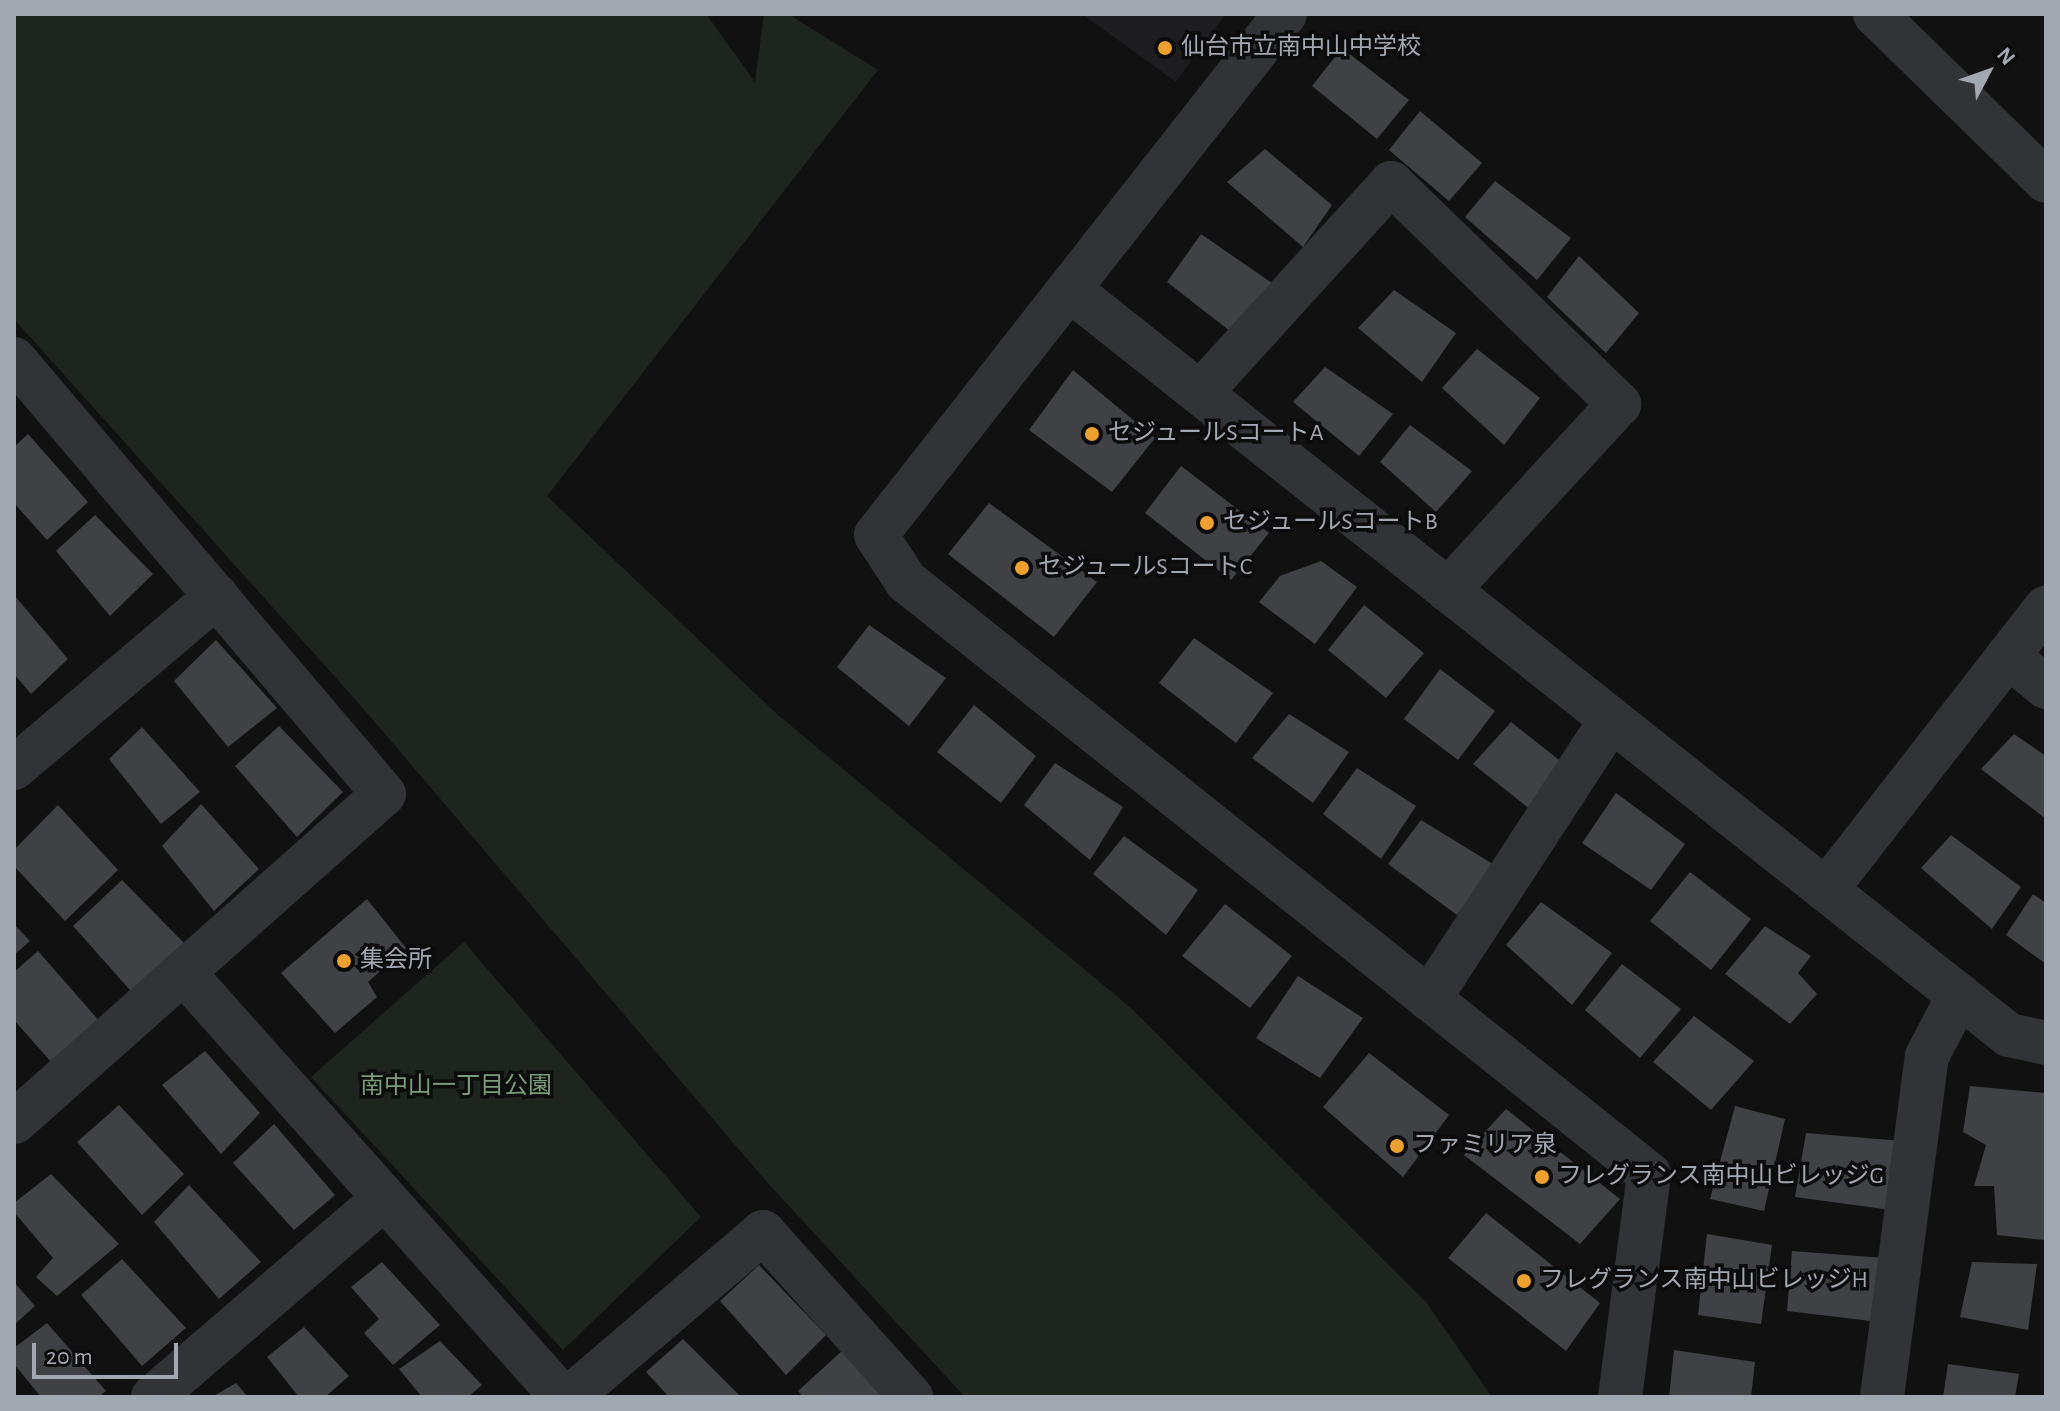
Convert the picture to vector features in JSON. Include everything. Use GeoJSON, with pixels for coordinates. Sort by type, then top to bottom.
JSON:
{"type":"FeatureCollection","features":[{"type":"Feature","properties":{"kind":"street"},"geometry":{"type":"LineString","coordinates":[[1285,14],[876,535],[906,581],[1649,1174],[1620,1397]]}},
{"type":"Feature","properties":{"kind":"street"},"geometry":{"type":"LineString","coordinates":[[1875,14],[2046,181]]}},
{"type":"Feature","properties":{"kind":"street"},"geometry":{"type":"LineString","coordinates":[[1200,393],[1391,183],[1619,404],[1448,590]]}},
{"type":"Feature","properties":{"kind":"street"},"geometry":{"type":"LineString","coordinates":[[1069,289],[2009,1035],[2046,1043]]}},
{"type":"Feature","properties":{"kind":"street"},"geometry":{"type":"LineString","coordinates":[[14,359],[384,794],[14,1122]]}},
{"type":"Feature","properties":{"kind":"street"},"geometry":{"type":"LineString","coordinates":[[14,768],[217,596]]}},
{"type":"Feature","properties":{"kind":"street"},"geometry":{"type":"LineString","coordinates":[[1826,890],[2046,607]]}},
{"type":"Feature","properties":{"kind":"street"},"geometry":{"type":"LineString","coordinates":[[2008,656],[2046,687]]}},
{"type":"Feature","properties":{"kind":"street"},"geometry":{"type":"LineString","coordinates":[[1429,999],[1611,720]]}},
{"type":"Feature","properties":{"kind":"street"},"geometry":{"type":"LineString","coordinates":[[183,972],[562,1397]]}},
{"type":"Feature","properties":{"kind":"street"},"geometry":{"type":"LineString","coordinates":[[1882,1397],[1927,1056],[1959,995]]}},
{"type":"Feature","properties":{"kind":"street"},"geometry":{"type":"LineString","coordinates":[[153,1397],[384,1198]]}},
{"type":"Feature","properties":{"kind":"street"},"geometry":{"type":"LineString","coordinates":[[570,1397],[763,1232],[911,1397]]}},
{"type":"Feature","properties":{"kind":"shaded area","name":"仙台市立南中山中学校"},"geometry":{"type":"Polygon","coordinates":[[[1082,14],[1226,14],[1176,82],[1082,14]]]}},
{"type":"Feature","properties":{"kind":"green space"},"geometry":{"type":"Polygon","coordinates":[[[14,14],[706,14],[755,82],[764,14],[788,14],[878,70],[547,496],[778,715],[1131,1008],[1426,1302],[1492,1397],[965,1397],[765,1180],[362,707],[14,319],[14,14]]]}},
{"type":"Feature","properties":{"kind":"green space","name":"南中山一丁目公園"},"geometry":{"type":"Polygon","coordinates":[[[464,942],[701,1217],[563,1350],[311,1077],[464,942]]]}},
{"type":"Feature","properties":{"kind":"building"},"geometry":{"type":"Polygon","coordinates":[[[1342,48],[1409,100],[1377,139],[1312,86],[1342,48]]]}},
{"type":"Feature","properties":{"kind":"building"},"geometry":{"type":"Polygon","coordinates":[[[1420,111],[1482,163],[1449,201],[1389,150],[1420,111]]]}},
{"type":"Feature","properties":{"kind":"building"},"geometry":{"type":"Polygon","coordinates":[[[1265,149],[1332,205],[1303,247],[1227,182],[1265,149]]]}},
{"type":"Feature","properties":{"kind":"building"},"geometry":{"type":"Polygon","coordinates":[[[1495,181],[1571,238],[1537,280],[1465,217],[1495,181]]]}},
{"type":"Feature","properties":{"kind":"building"},"geometry":{"type":"Polygon","coordinates":[[[1201,234],[1272,283],[1235,335],[1167,282],[1201,234]]]}},
{"type":"Feature","properties":{"kind":"building"},"geometry":{"type":"Polygon","coordinates":[[[1579,256],[1639,313],[1606,353],[1547,297],[1579,256]]]}},
{"type":"Feature","properties":{"kind":"building"},"geometry":{"type":"Polygon","coordinates":[[[1394,290],[1456,333],[1422,382],[1358,328],[1394,290]]]}},
{"type":"Feature","properties":{"kind":"building"},"geometry":{"type":"Polygon","coordinates":[[[1477,349],[1540,398],[1504,445],[1442,388],[1477,349]]]}},
{"type":"Feature","properties":{"kind":"building"},"geometry":{"type":"Polygon","coordinates":[[[1325,367],[1393,414],[1359,456],[1293,402],[1325,367]]]}},
{"type":"Feature","properties":{"kind":"building","name":"セジュールSコートA"},"geometry":{"type":"Polygon","coordinates":[[[1073,370],[1155,438],[1112,492],[1029,430],[1073,370]]]}},
{"type":"Feature","properties":{"kind":"building"},"geometry":{"type":"Polygon","coordinates":[[[1410,425],[1472,471],[1436,512],[1380,462],[1410,425]]]}},
{"type":"Feature","properties":{"kind":"building"},"geometry":{"type":"Polygon","coordinates":[[[28,434],[88,502],[47,540],[14,503],[14,447],[28,434]]]}},
{"type":"Feature","properties":{"kind":"building","name":"セジュールSコートB"},"geometry":{"type":"Polygon","coordinates":[[[1181,466],[1269,533],[1231,580],[1145,513],[1181,466]]]}},
{"type":"Feature","properties":{"kind":"building","name":"セジュールSコートC"},"geometry":{"type":"Polygon","coordinates":[[[989,503],[1097,582],[1054,637],[948,554],[989,503]]]}},
{"type":"Feature","properties":{"kind":"building"},"geometry":{"type":"Polygon","coordinates":[[[95,515],[153,574],[110,616],[56,551],[95,515]]]}},
{"type":"Feature","properties":{"kind":"building"},"geometry":{"type":"Polygon","coordinates":[[[1321,561],[1357,587],[1315,644],[1259,602],[1280,576],[1321,561]]]}},
{"type":"Feature","properties":{"kind":"building"},"geometry":{"type":"Polygon","coordinates":[[[14,595],[68,659],[31,694],[14,674],[14,595]]]}},
{"type":"Feature","properties":{"kind":"building"},"geometry":{"type":"Polygon","coordinates":[[[1364,605],[1424,653],[1386,698],[1328,650],[1364,605]]]}},
{"type":"Feature","properties":{"kind":"building"},"geometry":{"type":"Polygon","coordinates":[[[869,625],[946,678],[909,726],[837,667],[869,625]]]}},
{"type":"Feature","properties":{"kind":"building"},"geometry":{"type":"Polygon","coordinates":[[[1194,638],[1273,693],[1236,743],[1159,683],[1194,638]]]}},
{"type":"Feature","properties":{"kind":"building"},"geometry":{"type":"Polygon","coordinates":[[[216,640],[277,708],[228,747],[174,681],[216,640]]]}},
{"type":"Feature","properties":{"kind":"building"},"geometry":{"type":"Polygon","coordinates":[[[1440,669],[1495,711],[1458,760],[1404,719],[1440,669]]]}},
{"type":"Feature","properties":{"kind":"building"},"geometry":{"type":"Polygon","coordinates":[[[974,705],[1036,756],[1001,803],[937,752],[974,705]]]}},
{"type":"Feature","properties":{"kind":"building"},"geometry":{"type":"Polygon","coordinates":[[[1289,714],[1349,752],[1313,803],[1252,758],[1289,714]]]}},
{"type":"Feature","properties":{"kind":"building"},"geometry":{"type":"Polygon","coordinates":[[[1511,722],[1568,767],[1535,813],[1473,764],[1511,722]]]}},
{"type":"Feature","properties":{"kind":"building"},"geometry":{"type":"Polygon","coordinates":[[[279,726],[343,792],[297,837],[235,766],[279,726]]]}},
{"type":"Feature","properties":{"kind":"building"},"geometry":{"type":"Polygon","coordinates":[[[142,727],[200,792],[161,824],[109,759],[142,727]]]}},
{"type":"Feature","properties":{"kind":"building"},"geometry":{"type":"Polygon","coordinates":[[[2014,734],[2046,756],[2046,819],[1981,769],[2014,734]]]}},
{"type":"Feature","properties":{"kind":"building"},"geometry":{"type":"Polygon","coordinates":[[[1055,763],[1123,807],[1090,860],[1024,805],[1055,763]]]}},
{"type":"Feature","properties":{"kind":"building"},"geometry":{"type":"Polygon","coordinates":[[[1357,768],[1416,806],[1381,859],[1323,814],[1357,768]]]}},
{"type":"Feature","properties":{"kind":"building"},"geometry":{"type":"Polygon","coordinates":[[[1616,793],[1685,844],[1651,890],[1582,843],[1616,793]]]}},
{"type":"Feature","properties":{"kind":"building"},"geometry":{"type":"Polygon","coordinates":[[[201,804],[259,869],[214,911],[162,846],[201,804]]]}},
{"type":"Feature","properties":{"kind":"building"},"geometry":{"type":"Polygon","coordinates":[[[58,805],[118,870],[65,921],[14,866],[14,850],[58,805]]]}},
{"type":"Feature","properties":{"kind":"building"},"geometry":{"type":"Polygon","coordinates":[[[1421,820],[1496,866],[1457,915],[1388,864],[1421,820]]]}},
{"type":"Feature","properties":{"kind":"building"},"geometry":{"type":"Polygon","coordinates":[[[1951,835],[2021,887],[1992,929],[1921,868],[1951,835]]]}},
{"type":"Feature","properties":{"kind":"building"},"geometry":{"type":"Polygon","coordinates":[[[1124,836],[1198,890],[1166,935],[1093,874],[1124,836]]]}},
{"type":"Feature","properties":{"kind":"building"},"geometry":{"type":"Polygon","coordinates":[[[1690,872],[1751,919],[1711,970],[1650,921],[1690,872]]]}},
{"type":"Feature","properties":{"kind":"building"},"geometry":{"type":"Polygon","coordinates":[[[122,880],[189,948],[137,998],[73,926],[122,880]]]}},
{"type":"Feature","properties":{"kind":"building"},"geometry":{"type":"Polygon","coordinates":[[[2033,894],[2046,903],[2046,964],[2006,935],[2033,894]]]}},
{"type":"Feature","properties":{"kind":"building","name":"集会所"},"geometry":{"type":"Polygon","coordinates":[[[367,899],[406,948],[368,982],[377,997],[335,1033],[281,973],[367,899]]]}},
{"type":"Feature","properties":{"kind":"building"},"geometry":{"type":"Polygon","coordinates":[[[1541,902],[1612,953],[1572,1005],[1506,945],[1541,902]]]}},
{"type":"Feature","properties":{"kind":"building"},"geometry":{"type":"Polygon","coordinates":[[[1225,904],[1292,956],[1250,1008],[1182,956],[1225,904]]]}},
{"type":"Feature","properties":{"kind":"building"},"geometry":{"type":"Polygon","coordinates":[[[14,924],[30,941],[14,955],[14,924]]]}},
{"type":"Feature","properties":{"kind":"building"},"geometry":{"type":"Polygon","coordinates":[[[1765,926],[1811,956],[1798,973],[1817,994],[1790,1024],[1725,974],[1765,926]]]}},
{"type":"Feature","properties":{"kind":"building"},"geometry":{"type":"Polygon","coordinates":[[[38,951],[101,1023],[53,1064],[14,1020],[14,972],[38,951]]]}},
{"type":"Feature","properties":{"kind":"building"},"geometry":{"type":"Polygon","coordinates":[[[1622,964],[1681,1009],[1640,1058],[1585,1010],[1622,964]]]}},
{"type":"Feature","properties":{"kind":"building"},"geometry":{"type":"Polygon","coordinates":[[[1298,976],[1363,1018],[1320,1078],[1256,1038],[1298,976]]]}},
{"type":"Feature","properties":{"kind":"building"},"geometry":{"type":"Polygon","coordinates":[[[1694,1016],[1754,1061],[1711,1110],[1653,1062],[1694,1016]]]}},
{"type":"Feature","properties":{"kind":"building"},"geometry":{"type":"Polygon","coordinates":[[[205,1051],[260,1113],[221,1154],[162,1085],[205,1051]]]}},
{"type":"Feature","properties":{"kind":"building","name":"ファミリア泉"},"geometry":{"type":"Polygon","coordinates":[[[1369,1053],[1449,1115],[1403,1177],[1323,1107],[1369,1053]]]}},
{"type":"Feature","properties":{"kind":"building"},"geometry":{"type":"Polygon","coordinates":[[[1970,1086],[2046,1093],[2044,1240],[1997,1235],[1994,1186],[1974,1186],[1986,1145],[1963,1132],[1970,1086]]]}},
{"type":"Feature","properties":{"kind":"building"},"geometry":{"type":"Polygon","coordinates":[[[119,1105],[184,1174],[142,1215],[77,1142],[119,1105]]]}},
{"type":"Feature","properties":{"kind":"building"},"geometry":{"type":"Polygon","coordinates":[[[1735,1106],[1785,1119],[1764,1211],[1710,1199],[1735,1106]]]}},
{"type":"Feature","properties":{"kind":"building","name":"フレグランス南中山ビレッジG"},"geometry":{"type":"Polygon","coordinates":[[[1506,1109],[1620,1199],[1580,1244],[1464,1155],[1506,1109]]]}},
{"type":"Feature","properties":{"kind":"building"},"geometry":{"type":"Polygon","coordinates":[[[274,1124],[335,1195],[294,1230],[233,1163],[274,1124]]]}},
{"type":"Feature","properties":{"kind":"building"},"geometry":{"type":"Polygon","coordinates":[[[1806,1133],[1902,1141],[1891,1210],[1795,1197],[1806,1133]]]}},
{"type":"Feature","properties":{"kind":"building"},"geometry":{"type":"Polygon","coordinates":[[[51,1174],[119,1244],[57,1296],[36,1277],[53,1258],[14,1212],[14,1203],[51,1174]]]}},
{"type":"Feature","properties":{"kind":"building"},"geometry":{"type":"Polygon","coordinates":[[[189,1185],[261,1262],[219,1299],[154,1222],[189,1185]]]}},
{"type":"Feature","properties":{"kind":"building","name":"フレグランス南中山ビレッジH"},"geometry":{"type":"Polygon","coordinates":[[[1486,1213],[1600,1303],[1566,1351],[1448,1258],[1486,1213]]]}},
{"type":"Feature","properties":{"kind":"building"},"geometry":{"type":"Polygon","coordinates":[[[1707,1234],[1772,1245],[1761,1324],[1698,1315],[1707,1234]]]}},
{"type":"Feature","properties":{"kind":"building"},"geometry":{"type":"Polygon","coordinates":[[[1792,1251],[1884,1258],[1879,1322],[1787,1311],[1792,1251]]]}},
{"type":"Feature","properties":{"kind":"building"},"geometry":{"type":"Polygon","coordinates":[[[122,1259],[186,1328],[142,1366],[81,1295],[122,1259]]]}},
{"type":"Feature","properties":{"kind":"building"},"geometry":{"type":"Polygon","coordinates":[[[382,1262],[440,1325],[393,1365],[364,1333],[379,1319],[351,1287],[382,1262]]]}},
{"type":"Feature","properties":{"kind":"building"},"geometry":{"type":"Polygon","coordinates":[[[1972,1262],[2037,1264],[2028,1330],[1960,1317],[1972,1262]]]}},
{"type":"Feature","properties":{"kind":"building"},"geometry":{"type":"Polygon","coordinates":[[[759,1265],[826,1335],[786,1375],[720,1301],[759,1265]]]}},
{"type":"Feature","properties":{"kind":"building"},"geometry":{"type":"Polygon","coordinates":[[[14,1282],[35,1306],[14,1325],[14,1282]]]}},
{"type":"Feature","properties":{"kind":"building"},"geometry":{"type":"Polygon","coordinates":[[[47,1323],[106,1391],[98,1397],[41,1397],[14,1364],[14,1348],[47,1323]]]}},
{"type":"Feature","properties":{"kind":"building"},"geometry":{"type":"Polygon","coordinates":[[[304,1327],[349,1376],[325,1397],[299,1397],[267,1357],[304,1327]]]}},
{"type":"Feature","properties":{"kind":"building"},"geometry":{"type":"Polygon","coordinates":[[[683,1339],[741,1397],[669,1397],[646,1372],[683,1339]]]}},
{"type":"Feature","properties":{"kind":"building"},"geometry":{"type":"Polygon","coordinates":[[[440,1341],[482,1385],[468,1397],[422,1397],[399,1369],[440,1341]]]}},
{"type":"Feature","properties":{"kind":"building"},"geometry":{"type":"Polygon","coordinates":[[[843,1350],[883,1397],[803,1397],[798,1391],[843,1350]]]}},
{"type":"Feature","properties":{"kind":"building"},"geometry":{"type":"Polygon","coordinates":[[[1674,1350],[1755,1362],[1751,1397],[1669,1397],[1674,1350]]]}},
{"type":"Feature","properties":{"kind":"building"},"geometry":{"type":"Polygon","coordinates":[[[1948,1364],[2019,1374],[2015,1397],[1943,1397],[1948,1364]]]}},
{"type":"Feature","properties":{"kind":"building"},"geometry":{"type":"Polygon","coordinates":[[[236,1383],[248,1397],[212,1397],[236,1383]]]}},
{"type":"Feature","properties":{"kind":"place","name":"仙台市立南中山中学校"},"geometry":{"type":"Point","coordinates":[1165,48]}},
{"type":"Feature","properties":{"kind":"place","name":"セジュールSコートA"},"geometry":{"type":"Point","coordinates":[1092,434]}},
{"type":"Feature","properties":{"kind":"place","name":"セジュールSコートB"},"geometry":{"type":"Point","coordinates":[1207,523]}},
{"type":"Feature","properties":{"kind":"place","name":"セジュールSコートC"},"geometry":{"type":"Point","coordinates":[1022,568]}},
{"type":"Feature","properties":{"kind":"place","name":"集会所"},"geometry":{"type":"Point","coordinates":[344,961]}},
{"type":"Feature","properties":{"kind":"place","name":"ファミリア泉"},"geometry":{"type":"Point","coordinates":[1397,1146]}},
{"type":"Feature","properties":{"kind":"place","name":"フレグランス南中山ビレッジG"},"geometry":{"type":"Point","coordinates":[1542,1177]}},
{"type":"Feature","properties":{"kind":"place","name":"フレグランス南中山ビレッジH"},"geometry":{"type":"Point","coordinates":[1524,1281]}}]}
